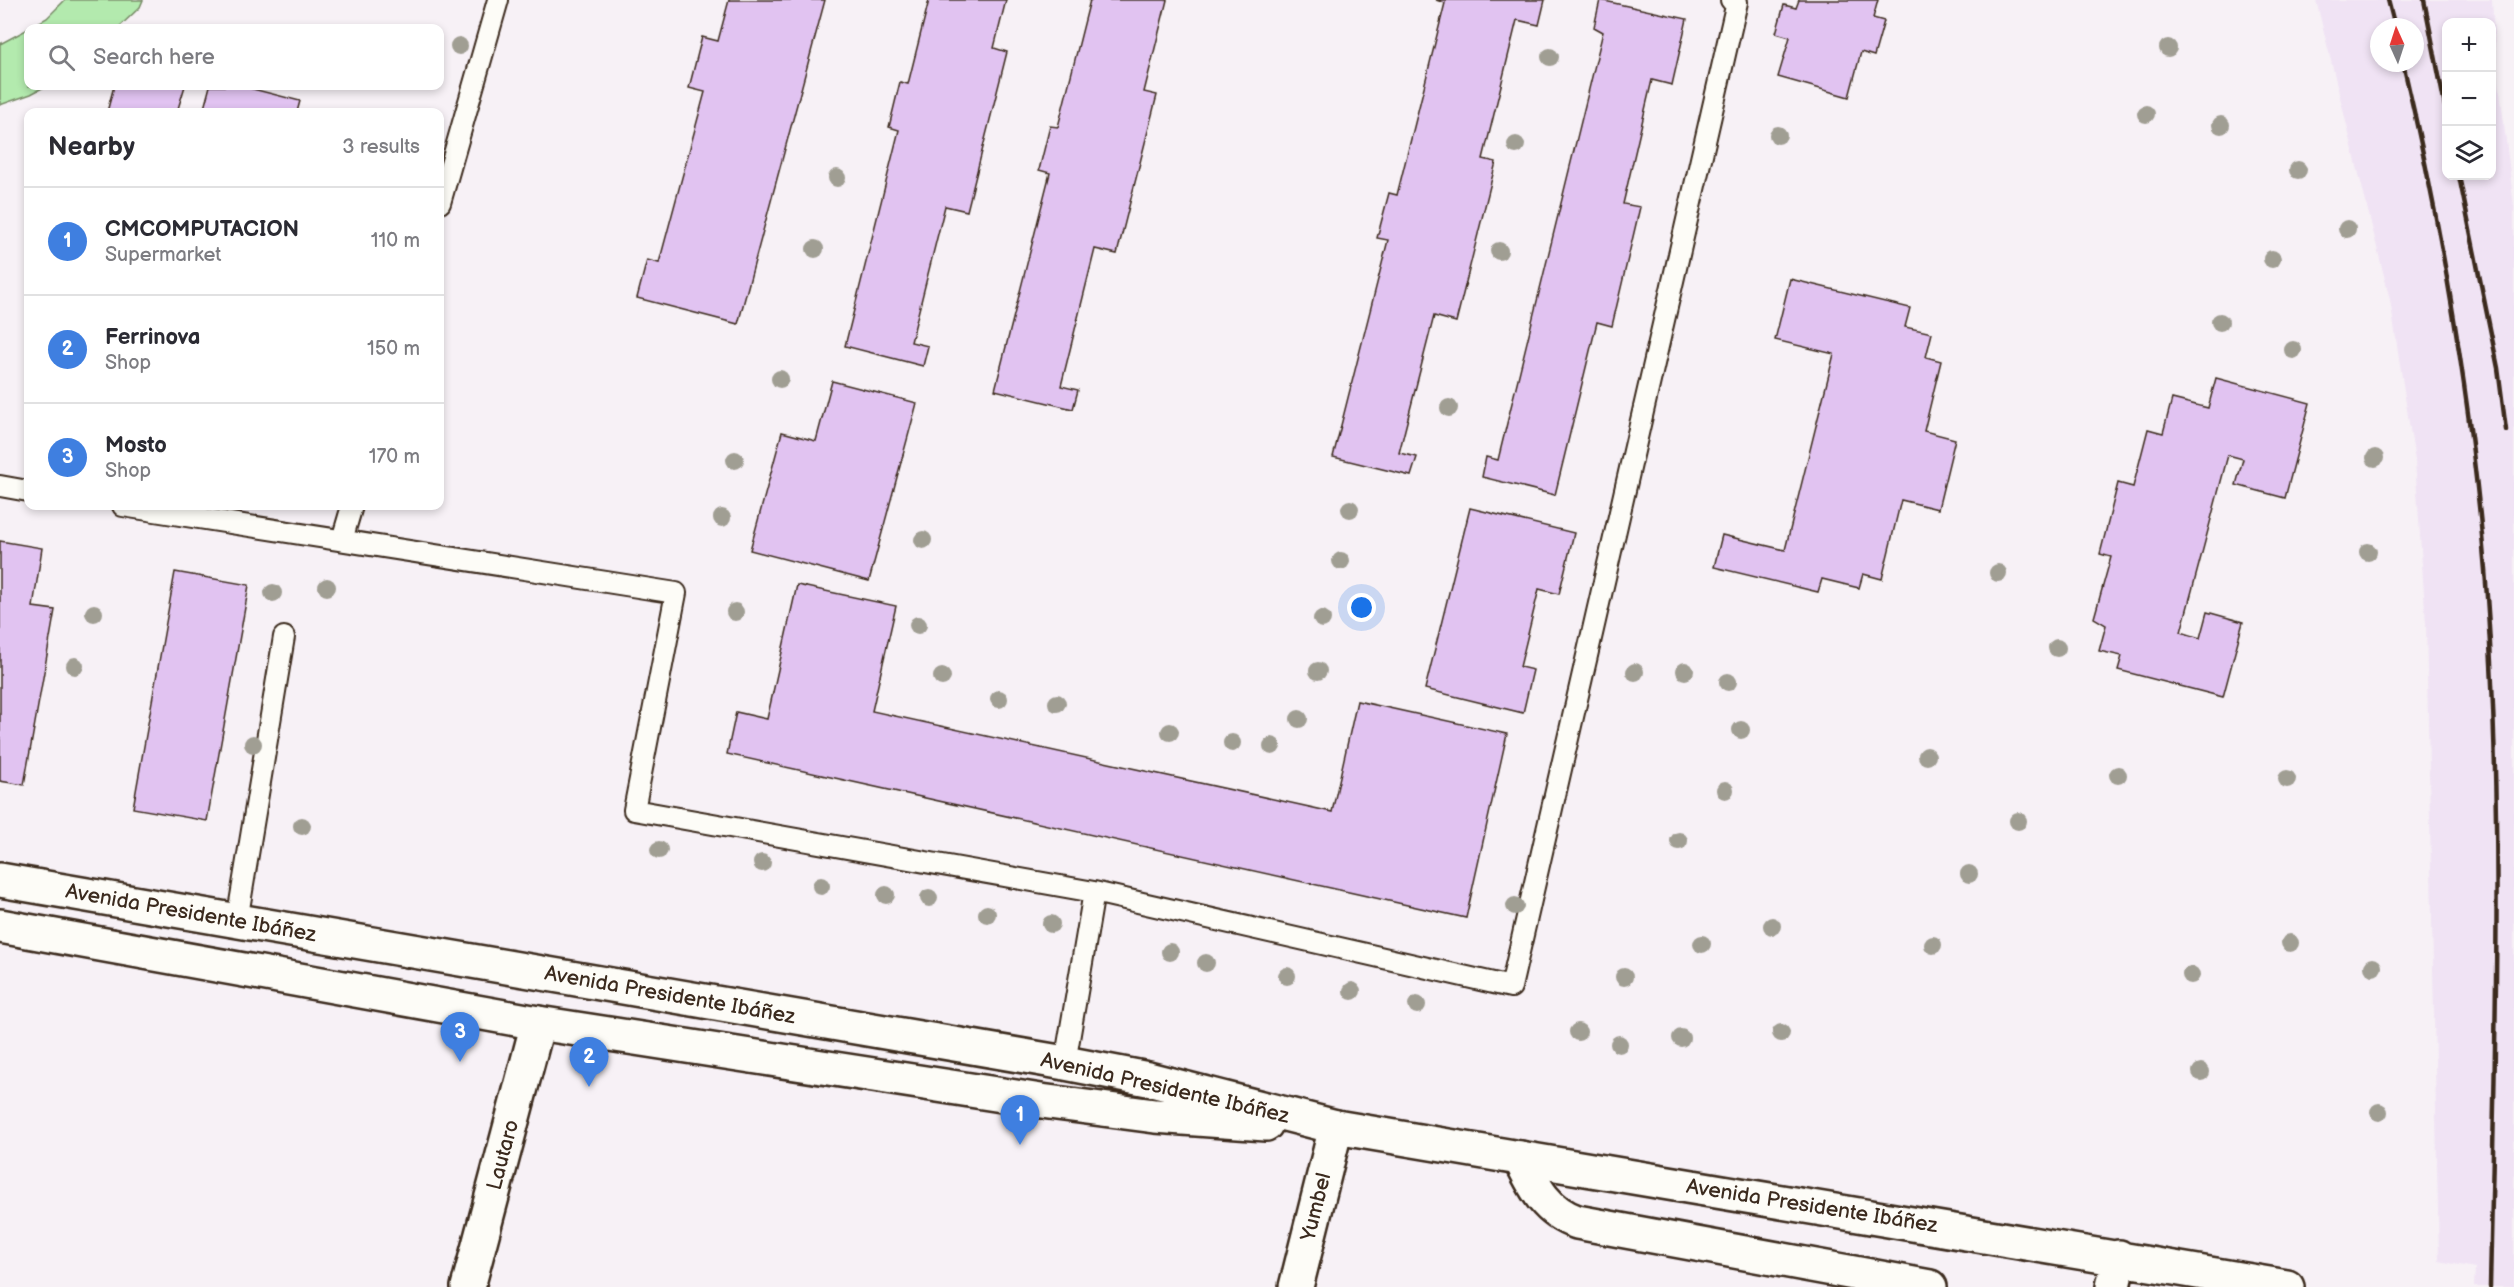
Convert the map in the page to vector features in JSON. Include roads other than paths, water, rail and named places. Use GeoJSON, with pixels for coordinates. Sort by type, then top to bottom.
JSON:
{"type":"FeatureCollection","features":[{"type":"Feature","properties":{"kind":"main road","name":"Avenida Presidente Ibáñez"},"geometry":{"type":"LineString","coordinates":[[0,880],[1065,1063],[1149,1079],[1336,1127],[1520,1158],[2116,1272],[2287,1287]]}},
{"type":"Feature","properties":{"kind":"main road","name":"Avenida Presidente Ibáñez"},"geometry":{"type":"LineString","coordinates":[[0,926],[538,1023],[1041,1101],[1211,1121],[1336,1127]]}},
{"type":"Feature","properties":{"kind":"main road","name":"Lautaro"},"geometry":{"type":"LineString","coordinates":[[468,1287],[542,1005],[540,988],[533,972]]}},
{"type":"Feature","properties":{"kind":"main road","name":"Yumbel"},"geometry":{"type":"LineString","coordinates":[[1296,1287],[1336,1127]]}},
{"type":"Feature","properties":{"kind":"main road"},"geometry":{"type":"LineString","coordinates":[[1520,1158],[1546,1204],[1562,1217],[1577,1222],[1930,1287]]}},
{"type":"Feature","properties":{"kind":"lane"},"geometry":{"type":"LineString","coordinates":[[444,189],[498,0]]}},
{"type":"Feature","properties":{"kind":"lane"},"geometry":{"type":"LineString","coordinates":[[149,510],[676,593],[634,810],[1094,892],[1511,987],[1737,2],[1731,0]]}},
{"type":"Feature","properties":{"kind":"lane"},"geometry":{"type":"LineString","coordinates":[[0,486],[24,490]]}},
{"type":"Feature","properties":{"kind":"lane"},"geometry":{"type":"LineString","coordinates":[[342,540],[351,510]]}},
{"type":"Feature","properties":{"kind":"lane"},"geometry":{"type":"LineString","coordinates":[[237,921],[284,638]]}},
{"type":"Feature","properties":{"kind":"lane"},"geometry":{"type":"LineString","coordinates":[[1065,1063],[1094,892]]}},
{"type":"Feature","properties":{"kind":"railway"},"geometry":{"type":"LineString","coordinates":[[2388,0],[2393,18]]}},
{"type":"Feature","properties":{"kind":"railway"},"geometry":{"type":"LineString","coordinates":[[2424,0],[2442,91]]}},
{"type":"Feature","properties":{"kind":"railway"},"geometry":{"type":"LineString","coordinates":[[2405,72],[2430,189],[2453,315],[2472,442],[2485,570],[2491,659],[2496,838],[2496,1018],[2490,1287]]}},
{"type":"Feature","properties":{"kind":"railway"},"geometry":{"type":"LineString","coordinates":[[2460,180],[2498,368],[2506,430]]}},
{"type":"Feature","properties":{"kind":"place","name":"Mosto"},"geometry":{"type":"Point","coordinates":[460,1062]}},
{"type":"Feature","properties":{"kind":"place","name":"Ferrinova"},"geometry":{"type":"Point","coordinates":[589,1087]}},
{"type":"Feature","properties":{"kind":"place","name":"CMCOMPUTACION"},"geometry":{"type":"Point","coordinates":[1020,1145]}}]}
